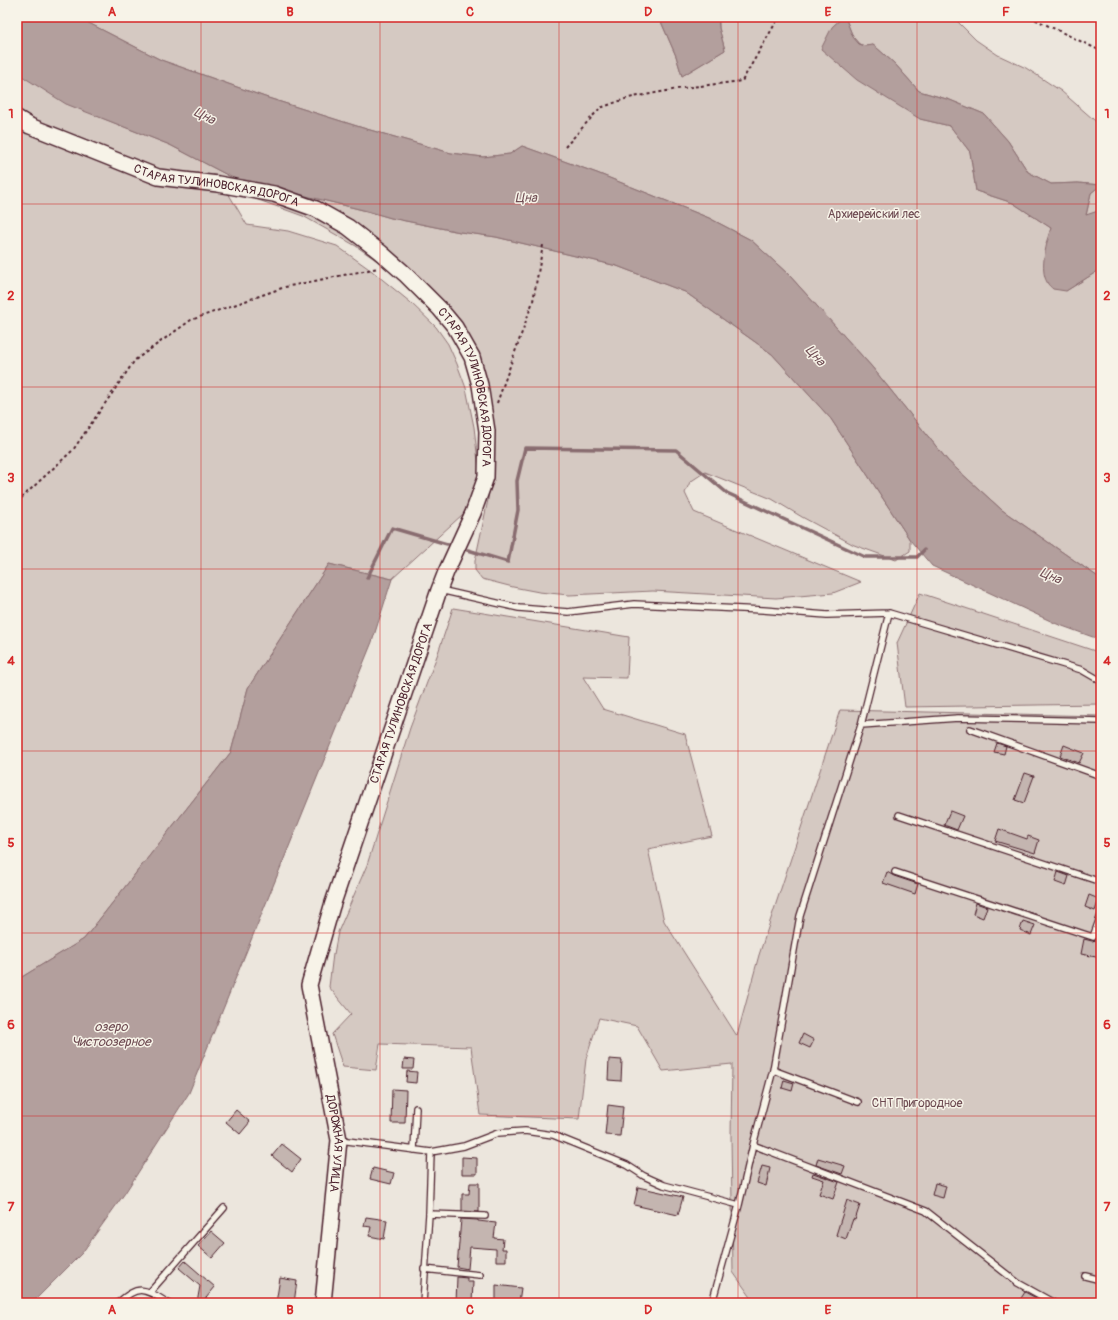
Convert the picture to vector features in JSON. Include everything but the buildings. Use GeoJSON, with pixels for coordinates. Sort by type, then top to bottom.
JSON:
{"type":"FeatureCollection","features":[{"type":"Feature","properties":{"kind":"street","name":"СТАРАЯ ТУЛИНОВСКАЯ ДОРОГА"},"geometry":{"type":"LineString","coordinates":[[17,118],[30,126],[158,177],[218,184],[274,194],[316,209],[348,228],[395,265],[440,309],[455,327],[472,357],[480,385],[487,431],[486,476],[473,514],[439,590],[332,906],[309,985]]}},
{"type":"Feature","properties":{"kind":"street","name":"ДОРОЖНАЯ УЛИЦА"},"geometry":{"type":"LineString","coordinates":[[309,985],[339,1140],[323,1303]]}},
{"type":"Feature","properties":{"kind":"lane"},"geometry":{"type":"LineString","coordinates":[[439,590],[519,608],[568,612],[634,604],[763,610],[827,615],[889,613],[1082,670],[1101,681]]}},
{"type":"Feature","properties":{"kind":"lane"},"geometry":{"type":"LineString","coordinates":[[712,1303],[774,1070],[800,916],[861,725],[889,613]]}},
{"type":"Feature","properties":{"kind":"lane"},"geometry":{"type":"LineString","coordinates":[[861,725],[958,718],[1101,722]]}},
{"type":"Feature","properties":{"kind":"lane"},"geometry":{"type":"LineString","coordinates":[[970,729],[1101,776]]}},
{"type":"Feature","properties":{"kind":"lane"},"geometry":{"type":"LineString","coordinates":[[899,815],[1101,882]]}},
{"type":"Feature","properties":{"kind":"lane"},"geometry":{"type":"LineString","coordinates":[[895,872],[1092,937],[1101,915]]}},
{"type":"Feature","properties":{"kind":"lane"},"geometry":{"type":"LineString","coordinates":[[774,1070],[858,1102]]}},
{"type":"Feature","properties":{"kind":"lane"},"geometry":{"type":"LineString","coordinates":[[414,1150],[416,1108]]}},
{"type":"Feature","properties":{"kind":"lane"},"geometry":{"type":"LineString","coordinates":[[339,1140],[431,1152],[464,1146],[498,1133],[525,1132],[553,1135],[627,1165],[644,1176],[664,1185],[739,1205]]}},
{"type":"Feature","properties":{"kind":"lane"},"geometry":{"type":"LineString","coordinates":[[753,1146],[926,1210],[1018,1283],[1054,1303]]}},
{"type":"Feature","properties":{"kind":"lane"},"geometry":{"type":"LineString","coordinates":[[423,1303],[424,1269],[429,1214],[431,1152]]}},
{"type":"Feature","properties":{"kind":"lane"},"geometry":{"type":"LineString","coordinates":[[150,1292],[224,1208]]}},
{"type":"Feature","properties":{"kind":"lane"},"geometry":{"type":"LineString","coordinates":[[429,1214],[485,1216]]}},
{"type":"Feature","properties":{"kind":"lane"},"geometry":{"type":"LineString","coordinates":[[424,1269],[480,1275]]}},
{"type":"Feature","properties":{"kind":"lane"},"geometry":{"type":"LineString","coordinates":[[1085,1276],[1101,1280]]}},
{"type":"Feature","properties":{"kind":"lane"},"geometry":{"type":"LineString","coordinates":[[118,1303],[132,1291],[143,1290],[150,1292],[168,1303]]}},
{"type":"Feature","properties":{"kind":"path"},"geometry":{"type":"LineString","coordinates":[[565,147],[600,108],[628,98],[682,88],[742,81],[779,17]]}},
{"type":"Feature","properties":{"kind":"path"},"geometry":{"type":"LineString","coordinates":[[1030,17],[1101,51]]}},
{"type":"Feature","properties":{"kind":"path"},"geometry":{"type":"LineString","coordinates":[[495,409],[533,301],[543,245]]}},
{"type":"Feature","properties":{"kind":"path"},"geometry":{"type":"LineString","coordinates":[[17,502],[74,450],[135,360],[191,320],[285,286],[395,265]]}},
{"type":"Feature","properties":{"kind":"green space","name":"Архиерейский лес"},"geometry":{"type":"Polygon","coordinates":[[[77,17],[659,17],[676,56],[682,76],[725,50],[719,28],[719,17],[843,17],[832,27],[920,119],[950,126],[970,152],[976,191],[1013,203],[1051,228],[1046,243],[1066,291],[1101,269],[1101,579],[1002,510],[948,461],[872,367],[789,275],[751,240],[709,218],[597,173],[522,146],[510,154],[483,157],[451,153],[363,128],[265,97],[161,60],[77,17]]]}},
{"type":"Feature","properties":{"kind":"green space"},"geometry":{"type":"Polygon","coordinates":[[[845,17],[953,17],[976,40],[998,55],[1026,68],[1061,91],[1101,126],[1101,210],[1086,216],[1091,193],[1100,185],[1078,183],[1051,184],[1028,172],[1008,141],[984,114],[950,100],[919,91],[895,64],[877,48],[873,45],[865,46],[859,44],[853,37],[845,17]]]}},
{"type":"Feature","properties":{"kind":"green space"},"geometry":{"type":"Polygon","coordinates":[[[17,73],[102,118],[170,145],[233,178],[391,218],[460,232],[496,237],[617,266],[685,292],[772,354],[831,419],[910,540],[910,551],[896,560],[854,545],[772,499],[705,472],[690,482],[685,493],[694,512],[861,582],[833,593],[776,598],[653,591],[569,595],[539,592],[482,579],[475,570],[475,561],[488,500],[491,470],[479,398],[459,340],[437,311],[400,277],[356,246],[303,216],[253,198],[228,193],[247,225],[288,231],[337,246],[372,271],[410,302],[436,327],[448,344],[466,388],[474,427],[480,479],[475,503],[392,579],[329,564],[248,688],[231,752],[84,939],[17,980],[17,73]]]}},
{"type":"Feature","properties":{"kind":"green space"},"geometry":{"type":"Polygon","coordinates":[[[920,593],[1101,653],[1101,704],[905,707],[897,643],[920,593]]]}},
{"type":"Feature","properties":{"kind":"green space","name":"СНТ Пригородное"},"geometry":{"type":"Polygon","coordinates":[[[453,608],[629,637],[627,678],[583,677],[603,709],[685,734],[712,836],[648,849],[664,921],[737,1036],[759,955],[840,710],[1101,716],[1101,1303],[755,1303],[733,1272],[731,1137],[732,1064],[663,1071],[637,1026],[599,1018],[586,1059],[579,1119],[480,1115],[471,1047],[380,1044],[376,1070],[343,1067],[332,1034],[351,1014],[329,987],[333,954],[338,932],[367,865],[410,728],[453,608]]]}},
{"type":"Feature","properties":{"kind":"water","name":"Цна"},"geometry":{"type":"Polygon","coordinates":[[[17,17],[77,17],[161,60],[265,97],[363,128],[451,153],[483,157],[510,154],[522,146],[597,173],[709,218],[751,240],[789,275],[872,367],[948,461],[1002,510],[1101,579],[1101,640],[1057,624],[932,566],[910,540],[831,419],[772,354],[685,292],[617,266],[496,237],[460,232],[391,218],[233,178],[170,145],[66,104],[17,73],[17,17]]]}},
{"type":"Feature","properties":{"kind":"water"},"geometry":{"type":"Polygon","coordinates":[[[659,17],[718,17],[719,28],[725,50],[682,76],[676,56],[659,17]]]}},
{"type":"Feature","properties":{"kind":"water"},"geometry":{"type":"Polygon","coordinates":[[[843,17],[845,17],[853,37],[859,44],[865,46],[873,45],[877,48],[895,64],[919,91],[950,100],[984,114],[1008,141],[1028,172],[1051,184],[1078,183],[1101,185],[1091,193],[1086,215],[1101,210],[1101,269],[1066,291],[1053,289],[1047,283],[1044,270],[1046,248],[1051,228],[1013,203],[976,191],[970,152],[950,126],[920,119],[857,80],[821,49],[832,27],[843,17]]]}},
{"type":"Feature","properties":{"kind":"water","name":"озеро Чистоозерное"},"geometry":{"type":"Polygon","coordinates":[[[329,564],[392,579],[372,642],[189,1093],[125,1193],[82,1253],[32,1303],[17,1303],[17,980],[84,939],[231,752],[248,688],[329,564]]]}},
{"type":"Feature","properties":{"kind":"waterway"},"geometry":{"type":"LineString","coordinates":[[468,550],[508,562],[518,510],[517,481],[525,448],[676,450],[727,493],[865,557],[917,557],[924,550]]}},
{"type":"Feature","properties":{"kind":"waterway"},"geometry":{"type":"LineString","coordinates":[[367,578],[392,528],[447,544]]}}]}
